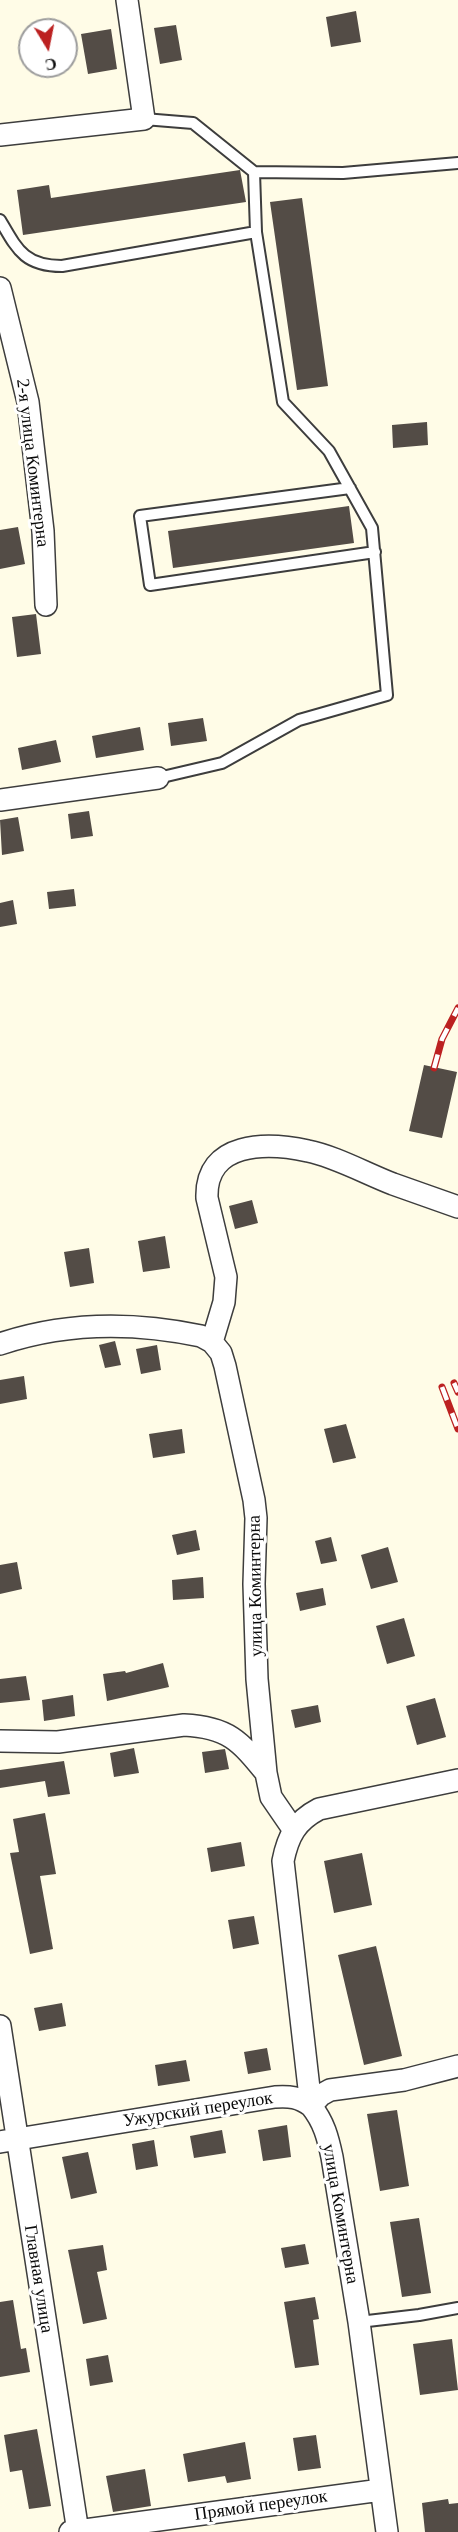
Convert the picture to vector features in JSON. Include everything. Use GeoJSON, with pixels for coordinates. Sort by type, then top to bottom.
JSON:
{"type":"FeatureCollection","features":[{"type":"Feature","properties":{"kind":"street"},"geometry":{"type":"LineString","coordinates":[[0,135],[144,119],[127,0]]}},
{"type":"Feature","properties":{"kind":"street","name":"2-я улица Коминтерна"},"geometry":{"type":"LineString","coordinates":[[0,288],[28,402],[43,531],[46,605]]}},
{"type":"Feature","properties":{"kind":"street"},"geometry":{"type":"LineString","coordinates":[[0,800],[158,778]]}},
{"type":"Feature","properties":{"kind":"street"},"geometry":{"type":"LineString","coordinates":[[0,1344],[53,1330],[110,1326],[188,1333],[212,1342],[226,1290],[226,1277],[207,1198],[207,1185],[209,1174],[215,1167],[237,1150],[266,1146],[309,1151],[458,1207]]}},
{"type":"Feature","properties":{"kind":"street","name":"улица Коминтерна"},"geometry":{"type":"LineString","coordinates":[[212,1342],[221,1353],[230,1384],[256,1518],[254,1584],[257,1679],[266,1773],[272,1797],[293,1829],[283,1861],[284,1878],[311,2106],[319,2115],[326,2131],[332,2157],[359,2322],[387,2532]]}},
{"type":"Feature","properties":{"kind":"street"},"geometry":{"type":"LineString","coordinates":[[0,1741],[58,1742],[184,1725],[201,1726],[230,1736],[242,1744],[266,1773]]}},
{"type":"Feature","properties":{"kind":"street"},"geometry":{"type":"LineString","coordinates":[[293,1829],[304,1816],[319,1809],[458,1780]]}},
{"type":"Feature","properties":{"kind":"street","name":"Главная улица"},"geometry":{"type":"LineString","coordinates":[[0,2026],[8,2140],[75,2532]]}},
{"type":"Feature","properties":{"kind":"street"},"geometry":{"type":"LineString","coordinates":[[311,2106],[321,2095],[330,2090],[404,2080],[458,2066]]}},
{"type":"Feature","properties":{"kind":"street","name":"Ужурский переулок"},"geometry":{"type":"LineString","coordinates":[[8,2140],[275,2097],[292,2096],[311,2106]]}},
{"type":"Feature","properties":{"kind":"street","name":"Прямой переулок"},"geometry":{"type":"LineString","coordinates":[[75,2532],[381,2490]]}},
{"type":"Feature","properties":{"kind":"lane"},"geometry":{"type":"LineString","coordinates":[[144,119],[193,123],[254,172],[344,173],[458,163]]}},
{"type":"Feature","properties":{"kind":"lane"},"geometry":{"type":"LineString","coordinates":[[158,778],[222,764],[299,720],[387,695],[372,528],[329,451],[283,402],[256,232],[254,172]]}},
{"type":"Feature","properties":{"kind":"lane"},"geometry":{"type":"LineString","coordinates":[[0,220],[18,251],[34,263],[47,266],[62,266],[256,232]]}},
{"type":"Feature","properties":{"kind":"lane"},"geometry":{"type":"LineString","coordinates":[[350,488],[140,516],[150,585],[375,552]]}},
{"type":"Feature","properties":{"kind":"lane"},"geometry":{"type":"LineString","coordinates":[[359,2322],[458,2308]]}},
{"type":"Feature","properties":{"kind":"building"},"geometry":{"type":"Polygon","coordinates":[[[356,11],[361,42],[331,47],[326,17],[356,11]]]}},
{"type":"Feature","properties":{"kind":"building"},"geometry":{"type":"Polygon","coordinates":[[[176,25],[182,60],[160,64],[154,28],[176,25]]]}},
{"type":"Feature","properties":{"kind":"building"},"geometry":{"type":"Polygon","coordinates":[[[111,29],[117,69],[88,74],[81,34],[111,29]]]}},
{"type":"Feature","properties":{"kind":"building"},"geometry":{"type":"Polygon","coordinates":[[[240,170],[246,202],[23,235],[17,190],[49,185],[51,198],[240,170]]]}},
{"type":"Feature","properties":{"kind":"building"},"geometry":{"type":"Polygon","coordinates":[[[302,198],[328,386],[297,390],[270,202],[302,198]]]}},
{"type":"Feature","properties":{"kind":"building"},"geometry":{"type":"Polygon","coordinates":[[[427,422],[428,445],[393,448],[392,425],[427,422]]]}},
{"type":"Feature","properties":{"kind":"building"},"geometry":{"type":"Polygon","coordinates":[[[349,506],[354,543],[173,568],[168,531],[349,506]]]}},
{"type":"Feature","properties":{"kind":"building"},"geometry":{"type":"Polygon","coordinates":[[[18,527],[25,564],[0,569],[0,530],[18,527]]]}},
{"type":"Feature","properties":{"kind":"building"},"geometry":{"type":"Polygon","coordinates":[[[36,614],[41,654],[17,657],[12,617],[36,614]]]}},
{"type":"Feature","properties":{"kind":"building"},"geometry":{"type":"Polygon","coordinates":[[[203,718],[207,741],[171,746],[168,723],[203,718]]]}},
{"type":"Feature","properties":{"kind":"building"},"geometry":{"type":"Polygon","coordinates":[[[140,727],[144,750],[96,758],[92,736],[140,727]]]}},
{"type":"Feature","properties":{"kind":"building"},"geometry":{"type":"Polygon","coordinates":[[[56,740],[61,762],[22,770],[18,748],[56,740]]]}},
{"type":"Feature","properties":{"kind":"building"},"geometry":{"type":"Polygon","coordinates":[[[89,811],[93,836],[71,839],[68,814],[89,811]]]}},
{"type":"Feature","properties":{"kind":"building"},"geometry":{"type":"Polygon","coordinates":[[[18,817],[24,851],[2,855],[0,820],[18,817]]]}},
{"type":"Feature","properties":{"kind":"building"},"geometry":{"type":"Polygon","coordinates":[[[74,889],[76,906],[49,909],[47,892],[74,889]]]}},
{"type":"Feature","properties":{"kind":"building"},"geometry":{"type":"Polygon","coordinates":[[[13,900],[17,924],[0,927],[0,903],[13,900]]]}},
{"type":"Feature","properties":{"kind":"building"},"geometry":{"type":"Polygon","coordinates":[[[424,1065],[457,1072],[442,1138],[409,1131],[424,1065]]]}},
{"type":"Feature","properties":{"kind":"building"},"geometry":{"type":"Polygon","coordinates":[[[252,1200],[258,1223],[235,1229],[229,1206],[252,1200]]]}},
{"type":"Feature","properties":{"kind":"building"},"geometry":{"type":"Polygon","coordinates":[[[165,1236],[170,1268],[143,1272],[138,1241],[165,1236]]]}},
{"type":"Feature","properties":{"kind":"building"},"geometry":{"type":"Polygon","coordinates":[[[89,1248],[94,1283],[70,1287],[64,1252],[89,1248]]]}},
{"type":"Feature","properties":{"kind":"building"},"geometry":{"type":"Polygon","coordinates":[[[115,1341],[121,1365],[105,1368],[99,1345],[115,1341]]]}},
{"type":"Feature","properties":{"kind":"building"},"geometry":{"type":"Polygon","coordinates":[[[157,1345],[161,1370],[141,1374],[136,1349],[157,1345]]]}},
{"type":"Feature","properties":{"kind":"building"},"geometry":{"type":"Polygon","coordinates":[[[24,1376],[27,1399],[0,1404],[0,1380],[24,1376]]]}},
{"type":"Feature","properties":{"kind":"building"},"geometry":{"type":"Polygon","coordinates":[[[346,1424],[356,1458],[333,1463],[324,1429],[346,1424]]]}},
{"type":"Feature","properties":{"kind":"building"},"geometry":{"type":"Polygon","coordinates":[[[182,1429],[185,1453],[153,1458],[149,1434],[182,1429]]]}},
{"type":"Feature","properties":{"kind":"building"},"geometry":{"type":"Polygon","coordinates":[[[196,1530],[200,1550],[177,1555],[172,1535],[196,1530]]]}},
{"type":"Feature","properties":{"kind":"building"},"geometry":{"type":"Polygon","coordinates":[[[331,1537],[337,1561],[321,1564],[315,1541],[331,1537]]]}},
{"type":"Feature","properties":{"kind":"building"},"geometry":{"type":"Polygon","coordinates":[[[388,1547],[398,1582],[371,1589],[361,1555],[388,1547]]]}},
{"type":"Feature","properties":{"kind":"building"},"geometry":{"type":"Polygon","coordinates":[[[17,1562],[22,1589],[0,1594],[0,1565],[17,1562]]]}},
{"type":"Feature","properties":{"kind":"building"},"geometry":{"type":"Polygon","coordinates":[[[203,1577],[204,1598],[173,1600],[172,1580],[203,1577]]]}},
{"type":"Feature","properties":{"kind":"building"},"geometry":{"type":"Polygon","coordinates":[[[323,1588],[326,1605],[300,1611],[296,1593],[323,1588]]]}},
{"type":"Feature","properties":{"kind":"building"},"geometry":{"type":"Polygon","coordinates":[[[404,1618],[415,1656],[387,1664],[376,1626],[404,1618]]]}},
{"type":"Feature","properties":{"kind":"building"},"geometry":{"type":"Polygon","coordinates":[[[163,1663],[169,1687],[107,1701],[103,1674],[125,1671],[126,1673],[163,1663]]]}},
{"type":"Feature","properties":{"kind":"building"},"geometry":{"type":"Polygon","coordinates":[[[26,1676],[30,1700],[0,1703],[0,1679],[26,1676]]]}},
{"type":"Feature","properties":{"kind":"building"},"geometry":{"type":"Polygon","coordinates":[[[73,1695],[75,1716],[44,1721],[42,1700],[73,1695]]]}},
{"type":"Feature","properties":{"kind":"building"},"geometry":{"type":"Polygon","coordinates":[[[435,1698],[446,1737],[417,1745],[406,1706],[435,1698]]]}},
{"type":"Feature","properties":{"kind":"building"},"geometry":{"type":"Polygon","coordinates":[[[318,1705],[321,1722],[295,1728],[291,1710],[318,1705]]]}},
{"type":"Feature","properties":{"kind":"building"},"geometry":{"type":"Polygon","coordinates":[[[134,1748],[139,1773],[114,1777],[110,1753],[134,1748]]]}},
{"type":"Feature","properties":{"kind":"building"},"geometry":{"type":"Polygon","coordinates":[[[225,1749],[229,1769],[205,1773],[202,1752],[225,1749]]]}},
{"type":"Feature","properties":{"kind":"building"},"geometry":{"type":"Polygon","coordinates":[[[64,1761],[70,1794],[48,1797],[45,1781],[0,1788],[0,1770],[64,1761]]]}},
{"type":"Feature","properties":{"kind":"building"},"geometry":{"type":"Polygon","coordinates":[[[45,1813],[56,1874],[40,1876],[53,1949],[30,1954],[10,1853],[19,1852],[13,1819],[45,1813]]]}},
{"type":"Feature","properties":{"kind":"building"},"geometry":{"type":"Polygon","coordinates":[[[241,1842],[245,1866],[211,1872],[207,1848],[241,1842]]]}},
{"type":"Feature","properties":{"kind":"building"},"geometry":{"type":"Polygon","coordinates":[[[362,1853],[372,1905],[334,1913],[324,1861],[362,1853]]]}},
{"type":"Feature","properties":{"kind":"building"},"geometry":{"type":"Polygon","coordinates":[[[254,1916],[259,1944],[233,1949],[228,1920],[254,1916]]]}},
{"type":"Feature","properties":{"kind":"building"},"geometry":{"type":"Polygon","coordinates":[[[376,1946],[402,2056],[364,2065],[338,1955],[376,1946]]]}},
{"type":"Feature","properties":{"kind":"building"},"geometry":{"type":"Polygon","coordinates":[[[62,2003],[66,2026],[39,2031],[34,2008],[62,2003]]]}},
{"type":"Feature","properties":{"kind":"building"},"geometry":{"type":"Polygon","coordinates":[[[267,2048],[271,2070],[248,2074],[244,2052],[267,2048]]]}},
{"type":"Feature","properties":{"kind":"building"},"geometry":{"type":"Polygon","coordinates":[[[186,2060],[190,2081],[158,2086],[155,2065],[186,2060]]]}},
{"type":"Feature","properties":{"kind":"building"},"geometry":{"type":"Polygon","coordinates":[[[397,2110],[409,2186],[380,2191],[367,2114],[397,2110]]]}},
{"type":"Feature","properties":{"kind":"building"},"geometry":{"type":"Polygon","coordinates":[[[287,2125],[291,2157],[263,2161],[258,2130],[287,2125]]]}},
{"type":"Feature","properties":{"kind":"building"},"geometry":{"type":"Polygon","coordinates":[[[222,2130],[226,2153],[194,2158],[190,2136],[222,2130]]]}},
{"type":"Feature","properties":{"kind":"building"},"geometry":{"type":"Polygon","coordinates":[[[154,2140],[158,2166],[136,2170],[132,2144],[154,2140]]]}},
{"type":"Feature","properties":{"kind":"building"},"geometry":{"type":"Polygon","coordinates":[[[88,2152],[97,2193],[71,2199],[62,2157],[88,2152]]]}},
{"type":"Feature","properties":{"kind":"building"},"geometry":{"type":"Polygon","coordinates":[[[419,2218],[431,2293],[402,2297],[390,2222],[419,2218]]]}},
{"type":"Feature","properties":{"kind":"building"},"geometry":{"type":"Polygon","coordinates":[[[305,2244],[309,2264],[285,2268],[281,2248],[305,2244]]]}},
{"type":"Feature","properties":{"kind":"building"},"geometry":{"type":"Polygon","coordinates":[[[103,2245],[107,2270],[97,2272],[107,2319],[83,2324],[68,2250],[103,2245]]]}},
{"type":"Feature","properties":{"kind":"building"},"geometry":{"type":"Polygon","coordinates":[[[315,2297],[319,2319],[313,2320],[319,2365],[295,2368],[284,2302],[315,2297]]]}},
{"type":"Feature","properties":{"kind":"building"},"geometry":{"type":"Polygon","coordinates":[[[13,2300],[21,2349],[26,2348],[30,2372],[0,2377],[0,2302],[13,2300]]]}},
{"type":"Feature","properties":{"kind":"building"},"geometry":{"type":"Polygon","coordinates":[[[452,2339],[458,2390],[420,2395],[413,2344],[452,2339]]]}},
{"type":"Feature","properties":{"kind":"building"},"geometry":{"type":"Polygon","coordinates":[[[108,2355],[113,2382],[90,2386],[86,2359],[108,2355]]]}},
{"type":"Feature","properties":{"kind":"building"},"geometry":{"type":"Polygon","coordinates":[[[37,2429],[51,2506],[29,2509],[22,2470],[10,2472],[4,2435],[37,2429]]]}},
{"type":"Feature","properties":{"kind":"building"},"geometry":{"type":"Polygon","coordinates":[[[316,2435],[321,2468],[298,2471],[293,2438],[316,2435]]]}},
{"type":"Feature","properties":{"kind":"building"},"geometry":{"type":"Polygon","coordinates":[[[245,2442],[251,2479],[227,2483],[225,2476],[188,2482],[183,2454],[245,2442]]]}},
{"type":"Feature","properties":{"kind":"building"},"geometry":{"type":"Polygon","coordinates":[[[145,2469],[151,2506],[113,2512],[106,2476],[145,2469]]]}},
{"type":"Feature","properties":{"kind":"building"},"geometry":{"type":"Polygon","coordinates":[[[448,2499],[449,2504],[458,2503],[458,2532],[425,2532],[422,2503],[448,2499]]]}},
{"type":"Feature","properties":{"kind":"railway"},"geometry":{"type":"LineString","coordinates":[[434,1068],[442,1039],[458,1008]]}},
{"type":"Feature","properties":{"kind":"railway"},"geometry":{"type":"LineString","coordinates":[[454,1383],[458,1392]]}},
{"type":"Feature","properties":{"kind":"railway"},"geometry":{"type":"LineString","coordinates":[[442,1387],[458,1429]]}}]}
